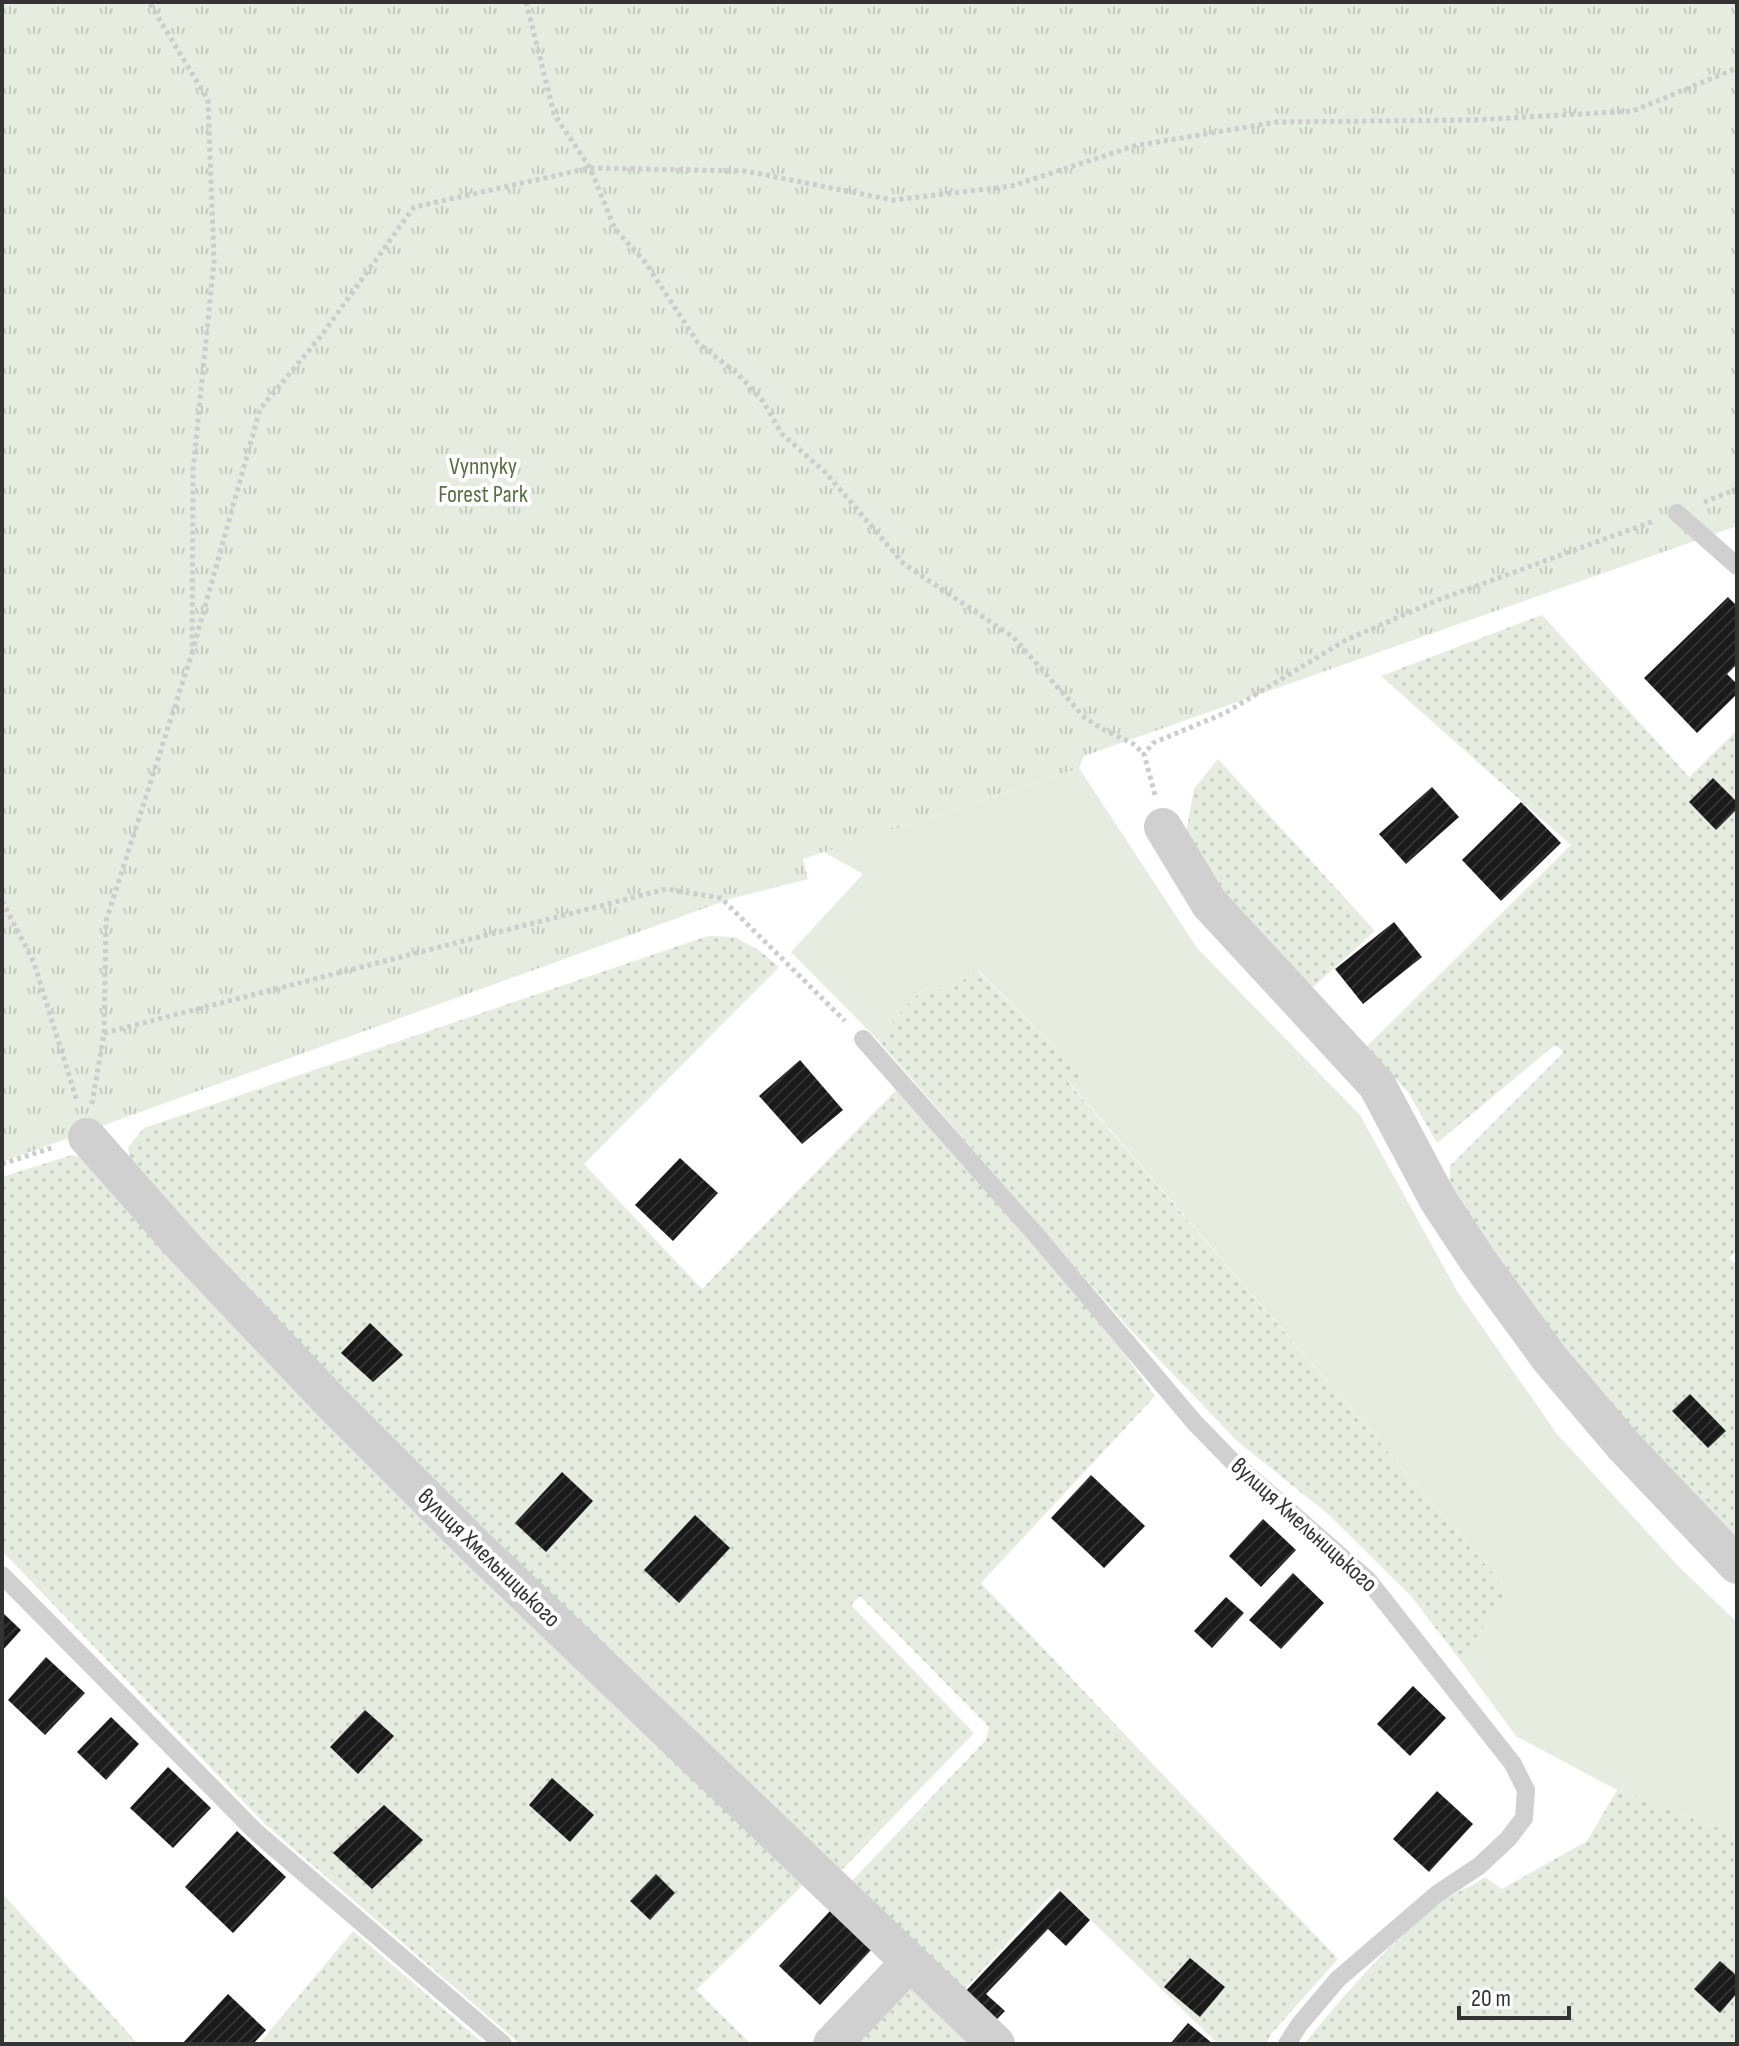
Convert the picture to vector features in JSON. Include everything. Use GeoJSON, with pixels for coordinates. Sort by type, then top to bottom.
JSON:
{"type":"FeatureCollection","features":[{"type":"Feature","properties":{"kind":"street"},"geometry":{"type":"LineString","coordinates":[[1163,827],[1209,903],[1377,1085],[1438,1200],[1550,1359],[1624,1446],[1737,1565]]}},
{"type":"Feature","properties":{"kind":"street","name":"вулиця Хмельницького"},"geometry":{"type":"LineString","coordinates":[[87,1137],[184,1247],[335,1406],[477,1548],[996,2044]]}},
{"type":"Feature","properties":{"kind":"street"},"geometry":{"type":"LineString","coordinates":[[832,2044],[909,1963]]}},
{"type":"Feature","properties":{"kind":"lane"},"geometry":{"type":"LineString","coordinates":[[1677,513],[1737,566]]}},
{"type":"Feature","properties":{"kind":"lane","name":"вулиця Хмельницького"},"geometry":{"type":"LineString","coordinates":[[863,1039],[1037,1236],[1195,1423],[1232,1461],[1368,1580],[1513,1764],[1526,1790],[1524,1818],[1508,1839],[1479,1866],[1437,1894],[1338,1979],[1287,2044]]}},
{"type":"Feature","properties":{"kind":"lane"},"geometry":{"type":"LineString","coordinates":[[2,1575],[256,1832],[503,2044]]}},
{"type":"Feature","properties":{"kind":"path"},"geometry":{"type":"LineString","coordinates":[[149,2],[208,100],[214,261],[193,470],[192,653]]}},
{"type":"Feature","properties":{"kind":"path"},"geometry":{"type":"LineString","coordinates":[[526,2],[554,114],[590,168],[615,229],[645,262],[698,343],[738,374],[763,401],[782,434],[826,473],[904,564],[1013,637],[1084,717],[1132,743],[1144,754],[1163,827]]}},
{"type":"Feature","properties":{"kind":"path"},"geometry":{"type":"LineString","coordinates":[[87,1137],[104,1033],[106,921],[192,653],[260,409],[321,336],[414,207],[590,168],[745,171],[893,200],[1012,186],[1134,146],[1277,122],[1474,120],[1633,111],[1737,68]]}},
{"type":"Feature","properties":{"kind":"path"},"geometry":{"type":"LineString","coordinates":[[1144,754],[1153,743],[1225,713],[1346,640],[1438,600],[1737,489]]}},
{"type":"Feature","properties":{"kind":"path"},"geometry":{"type":"LineString","coordinates":[[104,1033],[666,889],[721,898],[863,1039]]}},
{"type":"Feature","properties":{"kind":"path"},"geometry":{"type":"LineString","coordinates":[[2,901],[34,963],[87,1137]]}},
{"type":"Feature","properties":{"kind":"path"},"geometry":{"type":"LineString","coordinates":[[2,1164],[87,1137]]}},
{"type":"Feature","properties":{"kind":"green space","name":"Vynnyky Forest Park"},"geometry":{"type":"Polygon","coordinates":[[[2,2],[1737,2],[1737,526],[1084,756],[1079,768],[803,859],[808,879],[730,899],[2,1162],[2,2]]]}},
{"type":"Feature","properties":{"kind":"green space"},"geometry":{"type":"Polygon","coordinates":[[[1542,615],[1689,777],[1737,730],[1737,1250],[1729,1258],[1737,1265],[1737,1541],[1568,1358],[1504,1263],[1450,1192],[1450,1166],[1564,1052],[1555,1045],[1437,1143],[1408,1092],[1366,1047],[1571,845],[1381,676],[1542,615]]]}},
{"type":"Feature","properties":{"kind":"green space"},"geometry":{"type":"Polygon","coordinates":[[[1218,759],[1375,931],[1311,989],[1239,914],[1186,833],[1194,789],[1218,759]]]}},
{"type":"Feature","properties":{"kind":"green space"},"geometry":{"type":"Polygon","coordinates":[[[1079,768],[1197,948],[1360,1115],[1457,1291],[1557,1434],[1681,1569],[1737,1622],[1737,1835],[1617,1790],[1516,1736],[1460,1660],[1509,1592],[1068,1081],[1082,1076],[978,970],[953,988],[922,990],[876,1038],[791,952],[863,874],[824,852],[1079,768]]]}},
{"type":"Feature","properties":{"kind":"green space"},"geometry":{"type":"Polygon","coordinates":[[[708,936],[735,937],[760,951],[779,967],[584,1164],[702,1289],[897,1089],[1121,1349],[1155,1396],[981,1583],[1338,1959],[1271,2034],[1266,2044],[1218,2044],[1058,1888],[960,1994],[847,1886],[986,1740],[989,1727],[860,1596],[851,1605],[974,1733],[836,1876],[316,1371],[131,1168],[128,1147],[144,1128],[708,936]]]}},
{"type":"Feature","properties":{"kind":"green space"},"geometry":{"type":"Polygon","coordinates":[[[977,970],[1083,1077],[1068,1082],[1509,1592],[1460,1660],[1411,1596],[1328,1514],[1237,1441],[1126,1325],[876,1038],[922,990],[953,988],[977,970]]]}},
{"type":"Feature","properties":{"kind":"green space"},"geometry":{"type":"Polygon","coordinates":[[[72,1155],[96,1161],[805,1883],[696,1990],[751,2044],[520,2044],[265,1824],[2,1551],[2,1177],[72,1155]]]}},
{"type":"Feature","properties":{"kind":"green space"},"geometry":{"type":"Polygon","coordinates":[[[1617,1790],[1737,1835],[1737,2044],[1305,2043],[1369,1968],[1423,1917],[1447,1898],[1485,1877],[1502,1889],[1587,1841],[1617,1790]]]}},
{"type":"Feature","properties":{"kind":"green space"},"geometry":{"type":"Polygon","coordinates":[[[2,1893],[138,2044],[2,2044],[2,1893]]]}},
{"type":"Feature","properties":{"kind":"green space"},"geometry":{"type":"Polygon","coordinates":[[[353,1931],[484,2044],[259,2044],[353,1931]]]}},
{"type":"Feature","properties":{"kind":"green space"},"geometry":{"type":"Polygon","coordinates":[[[910,1987],[982,2044],[845,2044],[910,1987]]]}},
{"type":"Feature","properties":{"kind":"building"},"geometry":{"type":"Polygon","coordinates":[[[1728,597],[1737,606],[1737,664],[1727,674],[1737,684],[1737,694],[1697,733],[1644,678],[1728,597]]]}},
{"type":"Feature","properties":{"kind":"building"},"geometry":{"type":"Polygon","coordinates":[[[1713,778],[1737,802],[1737,809],[1716,830],[1689,802],[1713,778]]]}},
{"type":"Feature","properties":{"kind":"building"},"geometry":{"type":"Polygon","coordinates":[[[1432,787],[1459,817],[1406,864],[1379,834],[1432,787]]]}},
{"type":"Feature","properties":{"kind":"building"},"geometry":{"type":"Polygon","coordinates":[[[1521,802],[1561,843],[1501,901],[1462,860],[1521,802]]]}},
{"type":"Feature","properties":{"kind":"building"},"geometry":{"type":"Polygon","coordinates":[[[1394,922],[1422,957],[1363,1004],[1335,969],[1394,922]]]}},
{"type":"Feature","properties":{"kind":"building"},"geometry":{"type":"Polygon","coordinates":[[[800,1060],[843,1110],[802,1144],[759,1096],[800,1060]]]}},
{"type":"Feature","properties":{"kind":"building"},"geometry":{"type":"Polygon","coordinates":[[[680,1158],[718,1193],[673,1241],[635,1205],[680,1158]]]}},
{"type":"Feature","properties":{"kind":"building"},"geometry":{"type":"Polygon","coordinates":[[[370,1323],[403,1355],[373,1382],[341,1353],[370,1323]]]}},
{"type":"Feature","properties":{"kind":"building"},"geometry":{"type":"Polygon","coordinates":[[[1690,1394],[1726,1431],[1708,1448],[1672,1411],[1690,1394]]]}},
{"type":"Feature","properties":{"kind":"building"},"geometry":{"type":"Polygon","coordinates":[[[562,1472],[593,1501],[546,1552],[515,1523],[562,1472]]]}},
{"type":"Feature","properties":{"kind":"building"},"geometry":{"type":"Polygon","coordinates":[[[1091,1475],[1145,1526],[1104,1568],[1051,1518],[1091,1475]]]}},
{"type":"Feature","properties":{"kind":"building"},"geometry":{"type":"Polygon","coordinates":[[[695,1515],[730,1548],[679,1603],[644,1570],[695,1515]]]}},
{"type":"Feature","properties":{"kind":"building"},"geometry":{"type":"Polygon","coordinates":[[[1263,1519],[1296,1550],[1261,1587],[1229,1556],[1263,1519]]]}},
{"type":"Feature","properties":{"kind":"building"},"geometry":{"type":"Polygon","coordinates":[[[1293,1573],[1324,1603],[1281,1649],[1249,1620],[1293,1573]]]}},
{"type":"Feature","properties":{"kind":"building"},"geometry":{"type":"Polygon","coordinates":[[[1226,1597],[1244,1613],[1212,1648],[1194,1631],[1226,1597]]]}},
{"type":"Feature","properties":{"kind":"building"},"geometry":{"type":"Polygon","coordinates":[[[2,1612],[21,1630],[2,1651],[2,1612]]]}},
{"type":"Feature","properties":{"kind":"building"},"geometry":{"type":"Polygon","coordinates":[[[46,1657],[85,1693],[45,1735],[8,1700],[46,1657]]]}},
{"type":"Feature","properties":{"kind":"building"},"geometry":{"type":"Polygon","coordinates":[[[1413,1686],[1446,1718],[1410,1756],[1377,1724],[1413,1686]]]}},
{"type":"Feature","properties":{"kind":"building"},"geometry":{"type":"Polygon","coordinates":[[[365,1710],[394,1736],[358,1774],[330,1747],[365,1710]]]}},
{"type":"Feature","properties":{"kind":"building"},"geometry":{"type":"Polygon","coordinates":[[[111,1717],[139,1744],[106,1780],[77,1752],[111,1717]]]}},
{"type":"Feature","properties":{"kind":"building"},"geometry":{"type":"Polygon","coordinates":[[[168,1767],[211,1808],[173,1848],[130,1808],[168,1767]]]}},
{"type":"Feature","properties":{"kind":"building"},"geometry":{"type":"Polygon","coordinates":[[[552,1778],[594,1815],[570,1842],[529,1805],[552,1778]]]}},
{"type":"Feature","properties":{"kind":"building"},"geometry":{"type":"Polygon","coordinates":[[[1437,1791],[1473,1824],[1429,1872],[1393,1839],[1437,1791]]]}},
{"type":"Feature","properties":{"kind":"building"},"geometry":{"type":"Polygon","coordinates":[[[384,1805],[423,1840],[372,1889],[333,1853],[384,1805]]]}},
{"type":"Feature","properties":{"kind":"building"},"geometry":{"type":"Polygon","coordinates":[[[237,1831],[286,1877],[233,1933],[185,1887],[237,1831]]]}},
{"type":"Feature","properties":{"kind":"building"},"geometry":{"type":"Polygon","coordinates":[[[656,1874],[675,1893],[650,1920],[630,1901],[656,1874]]]}},
{"type":"Feature","properties":{"kind":"building"},"geometry":{"type":"Polygon","coordinates":[[[1060,1891],[1090,1920],[1066,1946],[1048,1929],[986,1994],[1005,2011],[993,2023],[962,1995],[1060,1891]]]}},
{"type":"Feature","properties":{"kind":"building"},"geometry":{"type":"Polygon","coordinates":[[[830,1911],[871,1950],[820,2005],[779,1966],[830,1911]]]}},
{"type":"Feature","properties":{"kind":"building"},"geometry":{"type":"Polygon","coordinates":[[[1190,1958],[1225,1987],[1200,2017],[1164,1987],[1190,1958]]]}},
{"type":"Feature","properties":{"kind":"building"},"geometry":{"type":"Polygon","coordinates":[[[1720,1961],[1737,1976],[1737,1993],[1720,2013],[1694,1989],[1720,1961]]]}},
{"type":"Feature","properties":{"kind":"building"},"geometry":{"type":"Polygon","coordinates":[[[228,1994],[266,2030],[253,2044],[182,2044],[228,1994]]]}},
{"type":"Feature","properties":{"kind":"building"},"geometry":{"type":"Polygon","coordinates":[[[1188,2023],[1213,2044],[1170,2044],[1188,2023]]]}}]}
